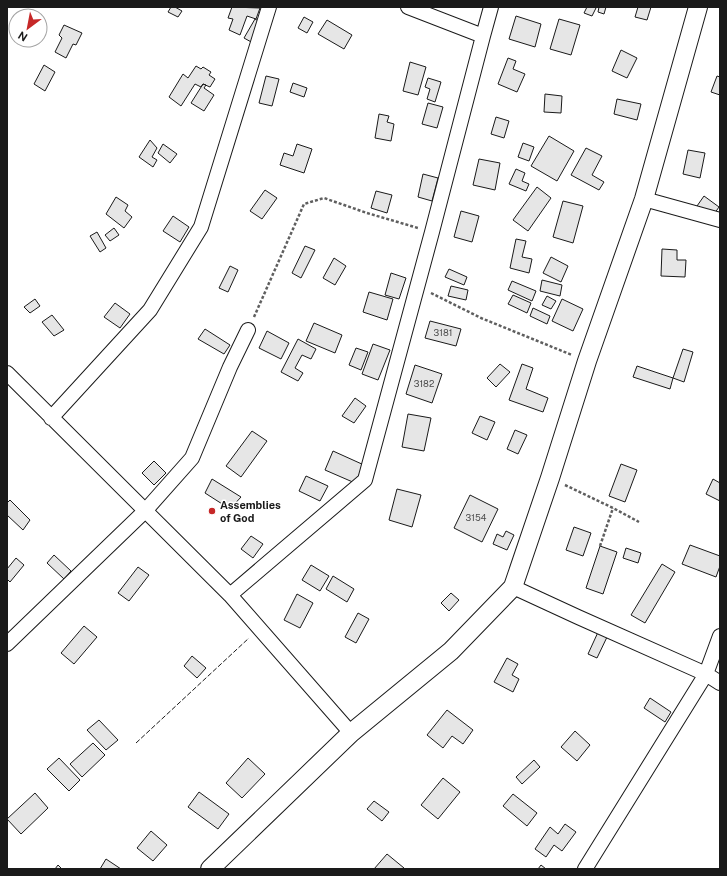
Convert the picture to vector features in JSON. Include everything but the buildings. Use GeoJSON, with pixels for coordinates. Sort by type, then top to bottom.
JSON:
{"type":"FeatureCollection","features":[{"type":"Feature","properties":{"kind":"street"},"geometry":{"type":"LineString","coordinates":[[52,418],[150,310],[201,227],[269,7]]}},
{"type":"Feature","properties":{"kind":"street"},"geometry":{"type":"LineString","coordinates":[[408,7],[483,36]]}},
{"type":"Feature","properties":{"kind":"street"},"geometry":{"type":"LineString","coordinates":[[230,595],[365,480],[418,287],[491,7]]}},
{"type":"Feature","properties":{"kind":"street"},"geometry":{"type":"LineString","coordinates":[[210,869],[351,733],[451,651],[513,587],[550,478],[587,361],[644,199],[698,7]]}},
{"type":"Feature","properties":{"kind":"street"},"geometry":{"type":"LineString","coordinates":[[644,199],[720,220]]}},
{"type":"Feature","properties":{"kind":"street"},"geometry":{"type":"LineString","coordinates":[[7,644],[145,511],[192,458],[230,367],[248,330]]}},
{"type":"Feature","properties":{"kind":"street"},"geometry":{"type":"LineString","coordinates":[[7,373],[230,595],[351,733]]}},
{"type":"Feature","properties":{"kind":"street"},"geometry":{"type":"LineString","coordinates":[[513,587],[706,674],[720,683]]}},
{"type":"Feature","properties":{"kind":"street"},"geometry":{"type":"LineString","coordinates":[[585,869],[706,674],[720,636]]}},
{"type":"Feature","properties":{"kind":"path"},"geometry":{"type":"LineString","coordinates":[[248,330],[304,204],[324,198],[367,213],[432,232]]}},
{"type":"Feature","properties":{"kind":"path"},"geometry":{"type":"LineString","coordinates":[[418,287],[480,318],[587,361]]}},
{"type":"Feature","properties":{"kind":"path"},"geometry":{"type":"LineString","coordinates":[[550,478],[639,522]]}},
{"type":"Feature","properties":{"kind":"path"},"geometry":{"type":"LineString","coordinates":[[600,546],[612,508]]}},
{"type":"Feature","properties":{"kind":"fence"},"geometry":{"type":"LineString","coordinates":[[136,743],[249,638]]}},
{"type":"Feature","properties":{"kind":"place","name":"Assemblies of God"},"geometry":{"type":"Point","coordinates":[212,511]}}]}
